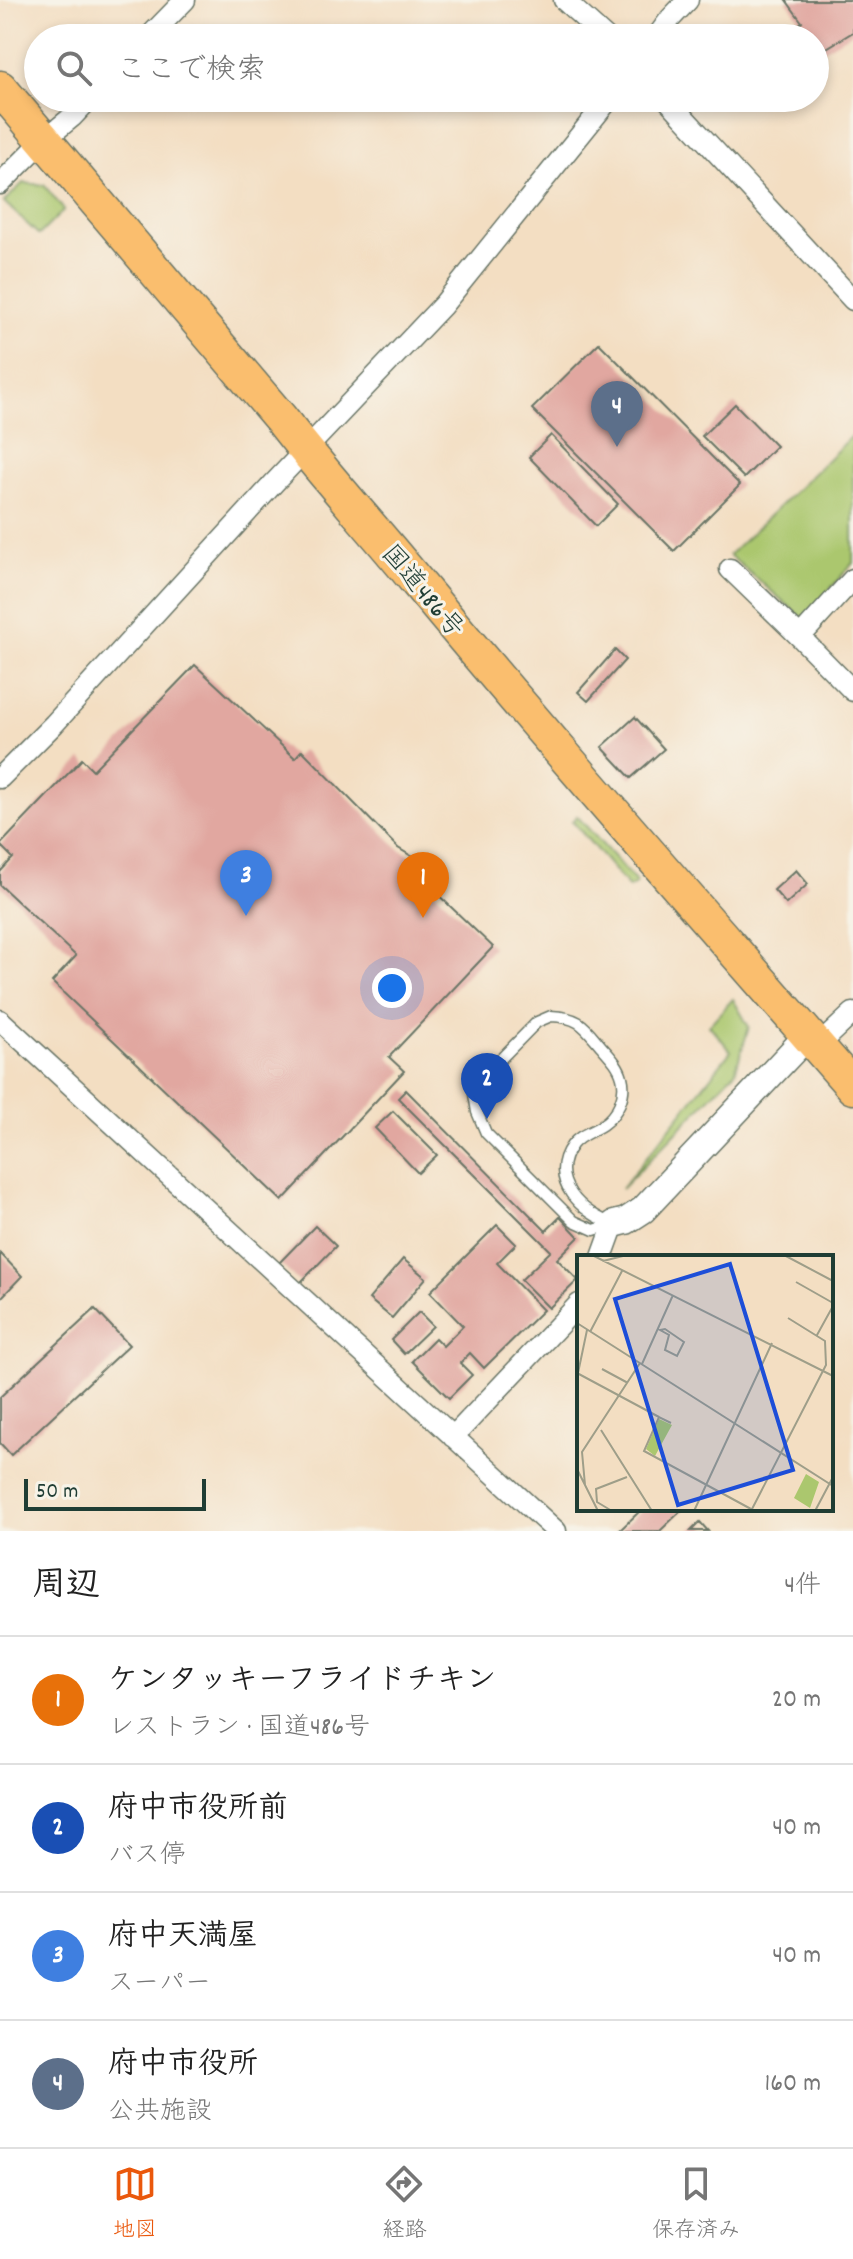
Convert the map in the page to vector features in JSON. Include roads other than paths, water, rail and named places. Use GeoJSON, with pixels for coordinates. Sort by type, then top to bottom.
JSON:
{"type":"FeatureCollection","features":[{"type":"Feature","properties":{"kind":"highway","name":"国道486号"},"geometry":{"type":"LineString","coordinates":[[0,88],[473,648],[853,1087]]}},
{"type":"Feature","properties":{"kind":"street"},"geometry":{"type":"LineString","coordinates":[[162,24],[185,0]]}},
{"type":"Feature","properties":{"kind":"street"},"geometry":{"type":"LineString","coordinates":[[564,0],[591,24]]}},
{"type":"Feature","properties":{"kind":"street"},"geometry":{"type":"LineString","coordinates":[[666,24],[688,0]]}},
{"type":"Feature","properties":{"kind":"street"},"geometry":{"type":"LineString","coordinates":[[0,184],[77,112]]}},
{"type":"Feature","properties":{"kind":"street"},"geometry":{"type":"LineString","coordinates":[[0,778],[54,724],[443,305],[599,112]]}},
{"type":"Feature","properties":{"kind":"street"},"geometry":{"type":"LineString","coordinates":[[679,112],[853,300]]}},
{"type":"Feature","properties":{"kind":"street"},"geometry":{"type":"LineString","coordinates":[[730,569],[853,691]]}},
{"type":"Feature","properties":{"kind":"street"},"geometry":{"type":"LineString","coordinates":[[800,637],[853,579]]}},
{"type":"Feature","properties":{"kind":"street"},"geometry":{"type":"LineString","coordinates":[[603,1255],[614,1224],[626,1221],[643,1210],[813,1041],[853,1013]]}},
{"type":"Feature","properties":{"kind":"street"},"geometry":{"type":"LineString","coordinates":[[0,1020],[556,1531]]}},
{"type":"Feature","properties":{"kind":"street"},"geometry":{"type":"LineString","coordinates":[[453,1437],[577,1306]]}},
{"type":"Feature","properties":{"kind":"lane"},"geometry":{"type":"LineString","coordinates":[[551,1016],[565,1016],[581,1022],[616,1063],[622,1077],[623,1092],[615,1115],[580,1137],[566,1156],[563,1172],[567,1190],[576,1200],[597,1219],[614,1224],[594,1230],[574,1221],[486,1133],[477,1112],[474,1094],[478,1082],[537,1022],[551,1016]]}},
{"type":"Feature","properties":{"kind":"place","name":"府中市役所"},"geometry":{"type":"Point","coordinates":[617,447]}},
{"type":"Feature","properties":{"kind":"place","name":"府中天満屋"},"geometry":{"type":"Point","coordinates":[246,916]}},
{"type":"Feature","properties":{"kind":"place","name":"ケンタッキーフライドチキン"},"geometry":{"type":"Point","coordinates":[423,918]}},
{"type":"Feature","properties":{"kind":"place","name":"府中市役所前"},"geometry":{"type":"Point","coordinates":[487,1119]}}]}
